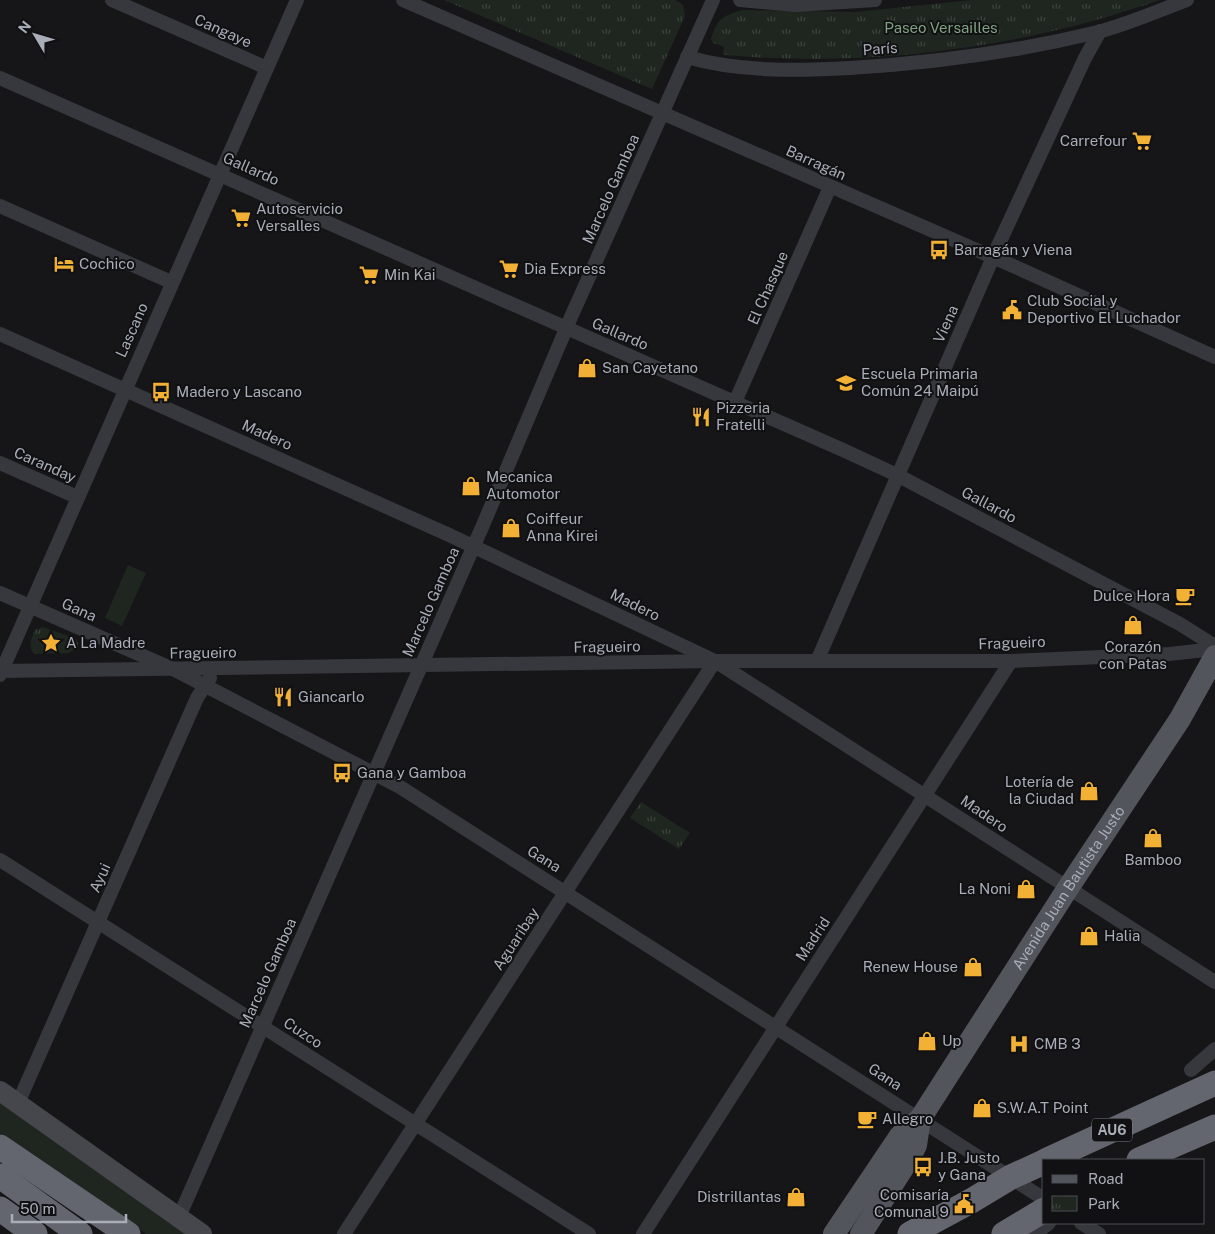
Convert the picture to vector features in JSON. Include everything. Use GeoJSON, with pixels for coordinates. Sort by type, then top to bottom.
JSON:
{"type":"FeatureCollection","features":[{"type":"Feature","properties":{"kind":"highway"},"geometry":{"type":"LineString","coordinates":[[1178,1099],[1203,1069]]}},
{"type":"Feature","properties":{"kind":"highway","name":"AU6"},"geometry":{"type":"LineString","coordinates":[[1049,1159],[1215,1083]]}},
{"type":"Feature","properties":{"kind":"highway"},"geometry":{"type":"LineString","coordinates":[[1149,1156],[1215,1127]]}},
{"type":"Feature","properties":{"kind":"highway"},"geometry":{"type":"LineString","coordinates":[[1149,1156],[1215,1136]]}},
{"type":"Feature","properties":{"kind":"highway"},"geometry":{"type":"LineString","coordinates":[[0,1147],[128,1234]]}},
{"type":"Feature","properties":{"kind":"highway"},"geometry":{"type":"LineString","coordinates":[[910,1234],[1042,1163]]}},
{"type":"Feature","properties":{"kind":"highway"},"geometry":{"type":"LineString","coordinates":[[0,1176],[80,1234]]}},
{"type":"Feature","properties":{"kind":"highway"},"geometry":{"type":"LineString","coordinates":[[920,1234],[970,1201]]}},
{"type":"Feature","properties":{"kind":"highway"},"geometry":{"type":"LineString","coordinates":[[0,1209],[35,1234]]}},
{"type":"Feature","properties":{"kind":"highway"},"geometry":{"type":"LineString","coordinates":[[1004,1234],[1042,1211]]}},
{"type":"Feature","properties":{"kind":"main road","name":"Avenida Juan Bautista Justo"},"geometry":{"type":"LineString","coordinates":[[834,1234],[900,1136],[920,1119],[1068,888],[1183,714],[1215,656]]}},
{"type":"Feature","properties":{"kind":"main road","name":"Avenida Juan Bautista Justo"},"geometry":{"type":"LineString","coordinates":[[861,1234],[910,1157],[916,1144],[920,1119]]}},
{"type":"Feature","properties":{"kind":"street","name":"Cangaye"},"geometry":{"type":"LineString","coordinates":[[112,0],[267,68]]}},
{"type":"Feature","properties":{"kind":"street","name":"Lascano"},"geometry":{"type":"LineString","coordinates":[[0,673],[297,0]]}},
{"type":"Feature","properties":{"kind":"street","name":"Barragán"},"geometry":{"type":"LineString","coordinates":[[403,0],[993,257],[1215,357]]}},
{"type":"Feature","properties":{"kind":"street","name":"Marcelo Gamboa"},"geometry":{"type":"LineString","coordinates":[[178,1217],[474,546],[566,328],[713,0]]}},
{"type":"Feature","properties":{"kind":"street"},"geometry":{"type":"LineString","coordinates":[[740,0],[796,5],[875,0]]}},
{"type":"Feature","properties":{"kind":"street","name":"París"},"geometry":{"type":"LineString","coordinates":[[687,57],[718,65],[813,70],[879,66],[972,56],[1100,31],[1188,0]]}},
{"type":"Feature","properties":{"kind":"street","name":"Viena"},"geometry":{"type":"LineString","coordinates":[[817,661],[993,257],[1068,94],[1100,31]]}},
{"type":"Feature","properties":{"kind":"street","name":"Gallardo"},"geometry":{"type":"LineString","coordinates":[[0,78],[220,173],[897,475],[1180,624],[1215,648]]}},
{"type":"Feature","properties":{"kind":"street","name":"El Chasque"},"geometry":{"type":"LineString","coordinates":[[735,402],[830,187]]}},
{"type":"Feature","properties":{"kind":"street"},"geometry":{"type":"LineString","coordinates":[[0,206],[171,282]]}},
{"type":"Feature","properties":{"kind":"street","name":"Madero"},"geometry":{"type":"LineString","coordinates":[[0,334],[474,546],[715,661],[1215,982]]}},
{"type":"Feature","properties":{"kind":"street","name":"Caranday"},"geometry":{"type":"LineString","coordinates":[[0,463],[77,497]]}},
{"type":"Feature","properties":{"kind":"street","name":"Gana"},"geometry":{"type":"LineString","coordinates":[[0,593],[175,670],[374,773],[566,892],[1042,1198]]}},
{"type":"Feature","properties":{"kind":"street","name":"Fragueiro"},"geometry":{"type":"LineString","coordinates":[[0,673],[78,669],[175,670],[715,661],[1011,661],[1169,654],[1215,648]]}},
{"type":"Feature","properties":{"kind":"street","name":"Aguaribay"},"geometry":{"type":"LineString","coordinates":[[344,1234],[715,661]]}},
{"type":"Feature","properties":{"kind":"street","name":"Madrid"},"geometry":{"type":"LineString","coordinates":[[643,1234],[1011,661]]}},
{"type":"Feature","properties":{"kind":"street","name":"Ayui"},"geometry":{"type":"LineString","coordinates":[[18,1103],[204,685],[216,669]]}},
{"type":"Feature","properties":{"kind":"street","name":"Cuzco"},"geometry":{"type":"LineString","coordinates":[[0,860],[589,1234]]}},
{"type":"Feature","properties":{"kind":"street"},"geometry":{"type":"LineString","coordinates":[[1203,1069],[1215,1049]]}},
{"type":"Feature","properties":{"kind":"street"},"geometry":{"type":"LineString","coordinates":[[0,1091],[202,1234]]}},
{"type":"Feature","properties":{"kind":"street"},"geometry":{"type":"LineString","coordinates":[[1035,1234],[1048,1224]]}},
{"type":"Feature","properties":{"kind":"street"},"geometry":{"type":"LineString","coordinates":[[1083,1224],[1099,1234]]}},
{"type":"Feature","properties":{"kind":"green space"},"geometry":{"type":"Polygon","coordinates":[[[444,0],[676,0],[683,5],[685,16],[652,89],[444,0]]]}},
{"type":"Feature","properties":{"kind":"green space","name":"Paseo Versailles"},"geometry":{"type":"Polygon","coordinates":[[[972,0],[1160,0],[1054,31],[1000,42],[891,56],[836,59],[723,55],[724,47],[713,43],[711,39],[716,26],[725,16],[743,10],[855,12],[972,0]]]}},
{"type":"Feature","properties":{"kind":"green space"},"geometry":{"type":"Polygon","coordinates":[[[128,565],[146,573],[122,626],[105,618],[128,565]]]}},
{"type":"Feature","properties":{"kind":"green space"},"geometry":{"type":"Polygon","coordinates":[[[43,627],[74,638],[78,642],[78,647],[68,653],[34,654],[31,645],[32,636],[35,630],[43,627]]]}},
{"type":"Feature","properties":{"kind":"green space"},"geometry":{"type":"Polygon","coordinates":[[[641,802],[690,833],[679,849],[630,818],[641,802]]]}},
{"type":"Feature","properties":{"kind":"green space"},"geometry":{"type":"Polygon","coordinates":[[[0,1103],[186,1234],[146,1234],[0,1133],[0,1103]]]}},
{"type":"Feature","properties":{"kind":"place","name":"Carrefour"},"geometry":{"type":"Point","coordinates":[1142,141]}},
{"type":"Feature","properties":{"kind":"place","name":"Autoservicio Versalles"},"geometry":{"type":"Point","coordinates":[241,218]}},
{"type":"Feature","properties":{"kind":"place","name":"Barragán y Viena"},"geometry":{"type":"Point","coordinates":[939,250]}},
{"type":"Feature","properties":{"kind":"place","name":"Cochico"},"geometry":{"type":"Point","coordinates":[64,264]}},
{"type":"Feature","properties":{"kind":"place","name":"Dia Express"},"geometry":{"type":"Point","coordinates":[509,269]}},
{"type":"Feature","properties":{"kind":"place","name":"Min Kai"},"geometry":{"type":"Point","coordinates":[369,275]}},
{"type":"Feature","properties":{"kind":"place","name":"Club Social y Deportivo El Luchador"},"geometry":{"type":"Point","coordinates":[1012,310]}},
{"type":"Feature","properties":{"kind":"place","name":"San Cayetano"},"geometry":{"type":"Point","coordinates":[587,368]}},
{"type":"Feature","properties":{"kind":"place","name":"Escuela Primaria Común 24 Maipú"},"geometry":{"type":"Point","coordinates":[846,383]}},
{"type":"Feature","properties":{"kind":"place","name":"Madero y Lascano"},"geometry":{"type":"Point","coordinates":[161,392]}},
{"type":"Feature","properties":{"kind":"place","name":"Pizzeria Fratelli"},"geometry":{"type":"Point","coordinates":[701,417]}},
{"type":"Feature","properties":{"kind":"place","name":"Mecanica Automotor"},"geometry":{"type":"Point","coordinates":[471,486]}},
{"type":"Feature","properties":{"kind":"place","name":"Coiffeur Anna Kirei"},"geometry":{"type":"Point","coordinates":[511,528]}},
{"type":"Feature","properties":{"kind":"place","name":"Dulce Hora"},"geometry":{"type":"Point","coordinates":[1185,596]}},
{"type":"Feature","properties":{"kind":"place","name":"Corazón con Patas"},"geometry":{"type":"Point","coordinates":[1133,625]}},
{"type":"Feature","properties":{"kind":"place","name":"A La Madre"},"geometry":{"type":"Point","coordinates":[51,643]}},
{"type":"Feature","properties":{"kind":"place","name":"Giancarlo"},"geometry":{"type":"Point","coordinates":[283,697]}},
{"type":"Feature","properties":{"kind":"place","name":"Gana y Gamboa"},"geometry":{"type":"Point","coordinates":[342,773]}},
{"type":"Feature","properties":{"kind":"place","name":"Lotería de la Ciudad"},"geometry":{"type":"Point","coordinates":[1089,791]}},
{"type":"Feature","properties":{"kind":"place","name":"Bamboo"},"geometry":{"type":"Point","coordinates":[1153,838]}},
{"type":"Feature","properties":{"kind":"place","name":"La Noni"},"geometry":{"type":"Point","coordinates":[1026,889]}},
{"type":"Feature","properties":{"kind":"place","name":"Halia"},"geometry":{"type":"Point","coordinates":[1089,936]}},
{"type":"Feature","properties":{"kind":"place","name":"Renew House"},"geometry":{"type":"Point","coordinates":[973,967]}},
{"type":"Feature","properties":{"kind":"place","name":"Up"},"geometry":{"type":"Point","coordinates":[927,1041]}},
{"type":"Feature","properties":{"kind":"place","name":"CMB 3"},"geometry":{"type":"Point","coordinates":[1019,1044]}},
{"type":"Feature","properties":{"kind":"place","name":"S.W.A.T Point"},"geometry":{"type":"Point","coordinates":[982,1108]}},
{"type":"Feature","properties":{"kind":"place","name":"Allegro"},"geometry":{"type":"Point","coordinates":[867,1119]}},
{"type":"Feature","properties":{"kind":"place","name":"J.B. Justo y Gana"},"geometry":{"type":"Point","coordinates":[923,1167]}},
{"type":"Feature","properties":{"kind":"place","name":"Distrillantas"},"geometry":{"type":"Point","coordinates":[796,1197]}},
{"type":"Feature","properties":{"kind":"place","name":"Comisaría Comunal 9"},"geometry":{"type":"Point","coordinates":[964,1204]}}]}
